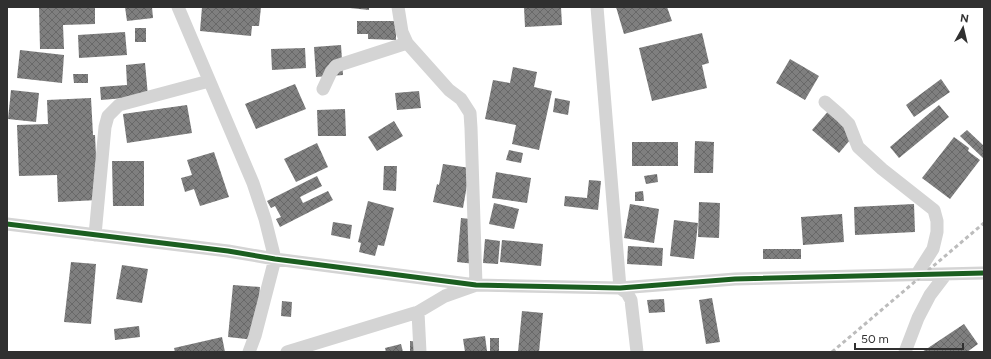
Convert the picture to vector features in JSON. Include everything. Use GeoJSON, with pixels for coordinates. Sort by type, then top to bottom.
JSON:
{"type":"FeatureCollection","features":[{"type":"Feature","properties":{"kind":"street"},"geometry":{"type":"LineString","coordinates":[[178,7],[253,183],[265,219],[275,259],[255,336],[249,352]]}},
{"type":"Feature","properties":{"kind":"street"},"geometry":{"type":"LineString","coordinates":[[398,7],[402,32],[407,43],[449,90],[461,99],[470,113],[476,285]]}},
{"type":"Feature","properties":{"kind":"street"},"geometry":{"type":"LineString","coordinates":[[596,7],[620,288],[627,293],[631,300],[637,352]]}},
{"type":"Feature","properties":{"kind":"street"},"geometry":{"type":"LineString","coordinates":[[323,89],[331,72],[336,66],[407,43]]}},
{"type":"Feature","properties":{"kind":"street"},"geometry":{"type":"LineString","coordinates":[[95,235],[105,127],[108,116],[118,105],[209,81]]}},
{"type":"Feature","properties":{"kind":"street"},"geometry":{"type":"LineString","coordinates":[[825,102],[849,124],[858,147],[882,169],[934,210],[938,222],[933,249],[917,274]]}},
{"type":"Feature","properties":{"kind":"street"},"geometry":{"type":"LineString","coordinates":[[7,224],[228,251],[275,259],[476,285],[620,288],[735,279],[984,273]]}},
{"type":"Feature","properties":{"kind":"street"},"geometry":{"type":"LineString","coordinates":[[905,352],[918,318],[930,295],[946,274]]}},
{"type":"Feature","properties":{"kind":"street"},"geometry":{"type":"LineString","coordinates":[[287,352],[418,312],[445,296],[476,285]]}},
{"type":"Feature","properties":{"kind":"street"},"geometry":{"type":"LineString","coordinates":[[418,312],[420,352]]}},
{"type":"Feature","properties":{"kind":"building"},"geometry":{"type":"Polygon","coordinates":[[[39,7],[95,7],[95,24],[63,25],[64,49],[40,49],[39,7]]]}},
{"type":"Feature","properties":{"kind":"building"},"geometry":{"type":"Polygon","coordinates":[[[125,7],[152,7],[153,18],[127,21],[125,7]]]}},
{"type":"Feature","properties":{"kind":"building"},"geometry":{"type":"Polygon","coordinates":[[[202,7],[261,7],[259,26],[252,26],[251,36],[200,31],[202,7]]]}},
{"type":"Feature","properties":{"kind":"building"},"geometry":{"type":"Polygon","coordinates":[[[369,7],[369,10],[350,8],[369,7]]]}},
{"type":"Feature","properties":{"kind":"building"},"geometry":{"type":"Polygon","coordinates":[[[524,7],[561,7],[562,25],[525,27],[524,7]]]}},
{"type":"Feature","properties":{"kind":"building"},"geometry":{"type":"Polygon","coordinates":[[[616,7],[667,7],[672,21],[624,34],[616,7]]]}},
{"type":"Feature","properties":{"kind":"building"},"geometry":{"type":"Polygon","coordinates":[[[357,21],[396,21],[396,40],[368,39],[368,34],[357,34],[357,21]]]}},
{"type":"Feature","properties":{"kind":"building"},"geometry":{"type":"Polygon","coordinates":[[[135,28],[146,28],[146,42],[135,42],[135,28]]]}},
{"type":"Feature","properties":{"kind":"building"},"geometry":{"type":"Polygon","coordinates":[[[125,32],[127,55],[79,58],[78,35],[125,32]]]}},
{"type":"Feature","properties":{"kind":"building"},"geometry":{"type":"Polygon","coordinates":[[[702,33],[709,63],[702,65],[707,88],[652,101],[639,48],[702,33]]]}},
{"type":"Feature","properties":{"kind":"building"},"geometry":{"type":"Polygon","coordinates":[[[341,45],[343,75],[316,77],[314,47],[341,45]]]}},
{"type":"Feature","properties":{"kind":"building"},"geometry":{"type":"Polygon","coordinates":[[[305,48],[306,68],[272,70],[271,49],[305,48]]]}},
{"type":"Feature","properties":{"kind":"building"},"geometry":{"type":"Polygon","coordinates":[[[20,50],[64,55],[62,83],[17,78],[20,50]]]}},
{"type":"Feature","properties":{"kind":"building"},"geometry":{"type":"Polygon","coordinates":[[[790,59],[819,76],[805,100],[776,83],[790,59]]]}},
{"type":"Feature","properties":{"kind":"building"},"geometry":{"type":"Polygon","coordinates":[[[145,63],[148,96],[101,100],[100,87],[127,85],[126,65],[145,63]]]}},
{"type":"Feature","properties":{"kind":"building"},"geometry":{"type":"Polygon","coordinates":[[[513,67],[537,72],[534,87],[552,91],[539,150],[512,144],[516,125],[485,119],[493,80],[510,83],[513,67]]]}},
{"type":"Feature","properties":{"kind":"building"},"geometry":{"type":"Polygon","coordinates":[[[73,74],[88,74],[88,83],[74,83],[73,74]]]}},
{"type":"Feature","properties":{"kind":"building"},"geometry":{"type":"Polygon","coordinates":[[[941,79],[950,92],[914,117],[906,105],[941,79]]]}},
{"type":"Feature","properties":{"kind":"building"},"geometry":{"type":"Polygon","coordinates":[[[295,84],[306,109],[256,129],[245,104],[295,84]]]}},
{"type":"Feature","properties":{"kind":"building"},"geometry":{"type":"Polygon","coordinates":[[[11,90],[39,93],[36,122],[8,119],[11,90]]]}},
{"type":"Feature","properties":{"kind":"building"},"geometry":{"type":"Polygon","coordinates":[[[419,91],[421,108],[397,110],[395,93],[419,91]]]}},
{"type":"Feature","properties":{"kind":"building"},"geometry":{"type":"Polygon","coordinates":[[[91,98],[93,135],[95,135],[98,200],[58,202],[57,175],[19,176],[17,125],[48,124],[47,100],[91,98]]]}},
{"type":"Feature","properties":{"kind":"building"},"geometry":{"type":"Polygon","coordinates":[[[555,98],[570,101],[568,115],[553,112],[555,98]]]}},
{"type":"Feature","properties":{"kind":"building"},"geometry":{"type":"Polygon","coordinates":[[[187,105],[192,133],[127,143],[123,114],[187,105]]]}},
{"type":"Feature","properties":{"kind":"building"},"geometry":{"type":"Polygon","coordinates":[[[939,105],[949,117],[899,158],[890,147],[939,105]]]}},
{"type":"Feature","properties":{"kind":"building"},"geometry":{"type":"Polygon","coordinates":[[[345,109],[346,136],[318,136],[317,110],[345,109]]]}},
{"type":"Feature","properties":{"kind":"building"},"geometry":{"type":"Polygon","coordinates":[[[830,109],[856,133],[839,153],[812,130],[830,109]]]}},
{"type":"Feature","properties":{"kind":"building"},"geometry":{"type":"Polygon","coordinates":[[[394,121],[403,136],[377,151],[368,137],[394,121]]]}},
{"type":"Feature","properties":{"kind":"building"},"geometry":{"type":"Polygon","coordinates":[[[967,130],[984,146],[983,158],[960,136],[967,130]]]}},
{"type":"Feature","properties":{"kind":"building"},"geometry":{"type":"Polygon","coordinates":[[[954,137],[969,148],[968,151],[980,160],[950,199],[922,178],[954,137]]]}},
{"type":"Feature","properties":{"kind":"building"},"geometry":{"type":"Polygon","coordinates":[[[695,141],[714,142],[713,173],[694,173],[695,141]]]}},
{"type":"Feature","properties":{"kind":"building"},"geometry":{"type":"Polygon","coordinates":[[[632,142],[678,142],[678,166],[632,166],[632,142]]]}},
{"type":"Feature","properties":{"kind":"building"},"geometry":{"type":"Polygon","coordinates":[[[317,143],[328,167],[296,182],[284,159],[317,143]]]}},
{"type":"Feature","properties":{"kind":"building"},"geometry":{"type":"Polygon","coordinates":[[[509,150],[523,153],[521,163],[506,160],[509,150]]]}},
{"type":"Feature","properties":{"kind":"building"},"geometry":{"type":"Polygon","coordinates":[[[214,152],[229,197],[200,206],[194,189],[185,192],[181,178],[192,175],[187,160],[214,152]]]}},
{"type":"Feature","properties":{"kind":"building"},"geometry":{"type":"Polygon","coordinates":[[[112,161],[144,161],[144,206],[113,206],[112,161]]]}},
{"type":"Feature","properties":{"kind":"building"},"geometry":{"type":"Polygon","coordinates":[[[443,164],[470,168],[463,208],[433,202],[437,184],[439,185],[443,164]]]}},
{"type":"Feature","properties":{"kind":"building"},"geometry":{"type":"Polygon","coordinates":[[[384,166],[397,166],[396,191],[383,190],[384,166]]]}},
{"type":"Feature","properties":{"kind":"building"},"geometry":{"type":"Polygon","coordinates":[[[496,172],[531,178],[527,203],[492,198],[496,172]]]}},
{"type":"Feature","properties":{"kind":"building"},"geometry":{"type":"Polygon","coordinates":[[[657,174],[658,182],[646,184],[644,176],[657,174]]]}},
{"type":"Feature","properties":{"kind":"building"},"geometry":{"type":"Polygon","coordinates":[[[317,176],[322,186],[300,197],[303,203],[328,191],[333,200],[280,227],[276,219],[281,217],[275,206],[271,208],[267,201],[317,176]]]}},
{"type":"Feature","properties":{"kind":"building"},"geometry":{"type":"Polygon","coordinates":[[[589,180],[601,181],[598,210],[564,206],[565,196],[587,198],[589,180]]]}},
{"type":"Feature","properties":{"kind":"building"},"geometry":{"type":"Polygon","coordinates":[[[643,191],[644,201],[635,201],[635,192],[643,191]]]}},
{"type":"Feature","properties":{"kind":"building"},"geometry":{"type":"Polygon","coordinates":[[[368,201],[394,208],[384,246],[378,245],[375,256],[359,252],[361,243],[358,242],[368,201]]]}},
{"type":"Feature","properties":{"kind":"building"},"geometry":{"type":"Polygon","coordinates":[[[699,202],[720,203],[719,238],[698,237],[699,202]]]}},
{"type":"Feature","properties":{"kind":"building"},"geometry":{"type":"Polygon","coordinates":[[[494,203],[519,209],[514,229],[489,224],[494,203]]]}},
{"type":"Feature","properties":{"kind":"building"},"geometry":{"type":"Polygon","coordinates":[[[630,204],[659,209],[654,243],[624,238],[630,204]]]}},
{"type":"Feature","properties":{"kind":"building"},"geometry":{"type":"Polygon","coordinates":[[[914,204],[915,232],[855,235],[854,207],[914,204]]]}},
{"type":"Feature","properties":{"kind":"building"},"geometry":{"type":"Polygon","coordinates":[[[842,214],[844,242],[803,245],[801,217],[842,214]]]}},
{"type":"Feature","properties":{"kind":"building"},"geometry":{"type":"Polygon","coordinates":[[[461,218],[479,220],[475,264],[457,262],[461,218]]]}},
{"type":"Feature","properties":{"kind":"building"},"geometry":{"type":"Polygon","coordinates":[[[674,220],[698,223],[694,259],[670,256],[674,220]]]}},
{"type":"Feature","properties":{"kind":"building"},"geometry":{"type":"Polygon","coordinates":[[[333,222],[352,225],[350,239],[331,235],[333,222]]]}},
{"type":"Feature","properties":{"kind":"building"},"geometry":{"type":"Polygon","coordinates":[[[485,239],[500,241],[498,264],[483,263],[485,239]]]}},
{"type":"Feature","properties":{"kind":"building"},"geometry":{"type":"Polygon","coordinates":[[[502,240],[543,244],[541,266],[500,262],[502,240]]]}},
{"type":"Feature","properties":{"kind":"building"},"geometry":{"type":"Polygon","coordinates":[[[628,246],[663,248],[662,266],[627,264],[628,246]]]}},
{"type":"Feature","properties":{"kind":"building"},"geometry":{"type":"Polygon","coordinates":[[[763,249],[801,249],[801,259],[763,259],[763,249]]]}},
{"type":"Feature","properties":{"kind":"building"},"geometry":{"type":"Polygon","coordinates":[[[71,262],[96,264],[91,324],[64,322],[71,262]]]}},
{"type":"Feature","properties":{"kind":"building"},"geometry":{"type":"Polygon","coordinates":[[[122,265],[148,269],[142,303],[116,299],[122,265]]]}},
{"type":"Feature","properties":{"kind":"building"},"geometry":{"type":"Polygon","coordinates":[[[233,285],[260,287],[255,340],[228,337],[233,285]]]}},
{"type":"Feature","properties":{"kind":"building"},"geometry":{"type":"Polygon","coordinates":[[[712,298],[720,342],[706,344],[699,300],[712,298]]]}},
{"type":"Feature","properties":{"kind":"building"},"geometry":{"type":"Polygon","coordinates":[[[664,299],[665,312],[649,313],[647,300],[664,299]]]}},
{"type":"Feature","properties":{"kind":"building"},"geometry":{"type":"Polygon","coordinates":[[[282,301],[292,302],[291,317],[281,316],[282,301]]]}},
{"type":"Feature","properties":{"kind":"building"},"geometry":{"type":"Polygon","coordinates":[[[522,311],[543,313],[539,352],[518,352],[522,311]]]}},
{"type":"Feature","properties":{"kind":"building"},"geometry":{"type":"Polygon","coordinates":[[[964,324],[978,344],[967,352],[922,352],[964,324]]]}},
{"type":"Feature","properties":{"kind":"building"},"geometry":{"type":"Polygon","coordinates":[[[139,326],[140,337],[115,340],[114,329],[139,326]]]}},
{"type":"Feature","properties":{"kind":"building"},"geometry":{"type":"Polygon","coordinates":[[[485,336],[487,351],[465,352],[463,339],[485,336]]]}},
{"type":"Feature","properties":{"kind":"building"},"geometry":{"type":"Polygon","coordinates":[[[222,337],[225,352],[175,352],[174,348],[222,337]]]}},
{"type":"Feature","properties":{"kind":"building"},"geometry":{"type":"Polygon","coordinates":[[[490,338],[499,338],[499,351],[490,351],[490,338]]]}},
{"type":"Feature","properties":{"kind":"building"},"geometry":{"type":"Polygon","coordinates":[[[410,341],[421,342],[421,352],[410,352],[410,341]]]}},
{"type":"Feature","properties":{"kind":"building"},"geometry":{"type":"Polygon","coordinates":[[[401,344],[403,352],[386,352],[385,348],[401,344]]]}},
{"type":"Feature","properties":{"kind":"railway"},"geometry":{"type":"LineString","coordinates":[[832,352],[984,223]]}},
{"type":"Feature","properties":{"kind":"cycle path"},"geometry":{"type":"LineString","coordinates":[[7,224],[228,251],[275,259],[476,285],[620,288],[735,279],[984,273]]}}]}
